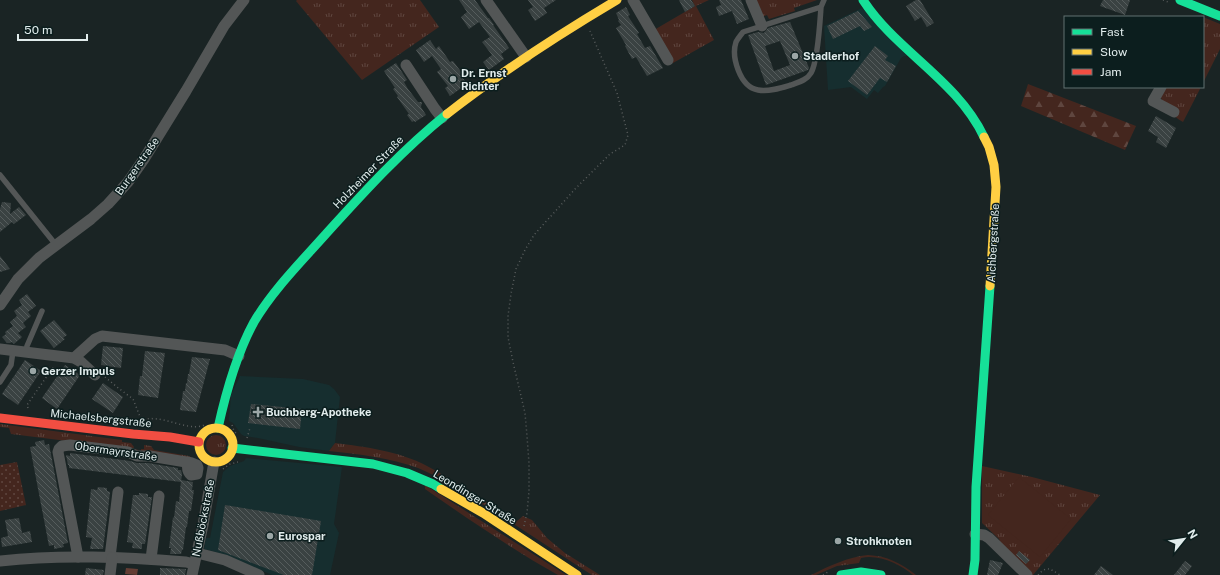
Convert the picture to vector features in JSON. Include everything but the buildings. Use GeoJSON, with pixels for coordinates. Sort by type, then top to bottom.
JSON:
{"type":"FeatureCollection","features":[{"type":"Feature","properties":{"kind":"street","name":"Burgerstraße"},"geometry":{"type":"LineString","coordinates":[[0,305],[18,279],[28,268],[91,219],[108,204],[128,182],[178,105],[224,26],[244,0]]}},
{"type":"Feature","properties":{"kind":"street"},"geometry":{"type":"LineString","coordinates":[[486,0],[526,57]]}},
{"type":"Feature","properties":{"kind":"street","name":"Holzheimer Straße"},"geometry":{"type":"LineString","coordinates":[[218,428],[229,383],[254,323],[277,290],[374,180],[408,147],[486,84],[584,19],[616,0]]}},
{"type":"Feature","properties":{"kind":"street"},"geometry":{"type":"LineString","coordinates":[[633,0],[668,60]]}},
{"type":"Feature","properties":{"kind":"street"},"geometry":{"type":"LineString","coordinates":[[751,0],[762,26]]}},
{"type":"Feature","properties":{"kind":"street","name":"Aichbergstraße"},"geometry":{"type":"LineString","coordinates":[[863,0],[889,31],[954,93],[972,117],[988,145],[994,165],[996,187],[995,223],[976,487],[975,560],[973,575]]}},
{"type":"Feature","properties":{"kind":"street"},"geometry":{"type":"LineString","coordinates":[[1180,0],[1199,12],[1220,16]]}},
{"type":"Feature","properties":{"kind":"street"},"geometry":{"type":"LineString","coordinates":[[406,65],[442,118]]}},
{"type":"Feature","properties":{"kind":"street"},"geometry":{"type":"LineString","coordinates":[[1160,88],[1153,101],[1174,112]]}},
{"type":"Feature","properties":{"kind":"street"},"geometry":{"type":"LineString","coordinates":[[74,358],[95,338],[102,336],[225,350],[239,356]]}},
{"type":"Feature","properties":{"kind":"street"},"geometry":{"type":"LineString","coordinates":[[0,349],[74,358],[81,362],[95,375]]}},
{"type":"Feature","properties":{"kind":"street","name":"Michaelsbergstraße"},"geometry":{"type":"LineString","coordinates":[[0,418],[170,437],[199,442]]}},
{"type":"Feature","properties":{"kind":"street"},"geometry":{"type":"LineString","coordinates":[[218,428],[226,431],[233,444],[228,456],[225,459],[214,462],[206,459],[200,452],[199,442],[200,438],[206,431],[218,428]]}},
{"type":"Feature","properties":{"kind":"street","name":"Obermayrstraße"},"geometry":{"type":"LineString","coordinates":[[78,557],[58,452],[59,448],[70,445],[128,452],[137,456],[150,456],[188,462]]}},
{"type":"Feature","properties":{"kind":"street","name":"Leondinger Straße"},"geometry":{"type":"LineString","coordinates":[[232,448],[373,464],[402,471],[433,484],[483,513],[577,575]]}},
{"type":"Feature","properties":{"kind":"street","name":"Nußböckstraße"},"geometry":{"type":"LineString","coordinates":[[194,564],[203,525],[214,462]]}},
{"type":"Feature","properties":{"kind":"street"},"geometry":{"type":"LineString","coordinates":[[110,575],[118,492]]}},
{"type":"Feature","properties":{"kind":"street"},"geometry":{"type":"LineString","coordinates":[[151,559],[159,496]]}},
{"type":"Feature","properties":{"kind":"street"},"geometry":{"type":"LineString","coordinates":[[975,534],[984,535],[988,538],[1027,575]]}},
{"type":"Feature","properties":{"kind":"street"},"geometry":{"type":"LineString","coordinates":[[0,562],[31,558],[78,557],[151,559],[194,564],[225,560],[260,575]]}},
{"type":"Feature","properties":{"kind":"street"},"geometry":{"type":"LineString","coordinates":[[841,575],[852,572],[881,575]]}},
{"type":"Feature","properties":{"kind":"lane"},"geometry":{"type":"LineString","coordinates":[[822,6],[743,32],[736,42],[735,55],[742,78],[750,87],[758,90],[774,89],[791,85],[806,79],[814,68],[824,0]]}},
{"type":"Feature","properties":{"kind":"lane"},"geometry":{"type":"LineString","coordinates":[[0,175],[56,245]]}},
{"type":"Feature","properties":{"kind":"lane"},"geometry":{"type":"LineString","coordinates":[[26,352],[27,346],[42,311]]}},
{"type":"Feature","properties":{"kind":"lane"},"geometry":{"type":"LineString","coordinates":[[0,382],[12,365],[13,351]]}},
{"type":"Feature","properties":{"kind":"path"},"geometry":{"type":"LineString","coordinates":[[520,537],[525,524],[527,512],[529,463],[525,414],[512,362],[508,337],[508,316],[516,269],[534,235],[610,154],[625,145],[628,135],[618,93],[584,19]]}},
{"type":"Feature","properties":{"kind":"path"},"geometry":{"type":"LineString","coordinates":[[30,409],[28,408],[28,405],[57,361]]}},
{"type":"Feature","properties":{"kind":"path"},"geometry":{"type":"LineString","coordinates":[[95,375],[102,374],[117,388],[133,399],[141,419]]}},
{"type":"Feature","properties":{"kind":"path"},"geometry":{"type":"LineString","coordinates":[[247,439],[250,428]]}},
{"type":"Feature","properties":{"kind":"path"},"geometry":{"type":"LineString","coordinates":[[222,470],[230,464],[243,460],[245,450]]}},
{"type":"Feature","properties":{"kind":"path"},"geometry":{"type":"LineString","coordinates":[[1037,575],[1042,569],[1047,568],[1060,575]]}},
{"type":"Feature","properties":{"kind":"shaded area"},"geometry":{"type":"Polygon","coordinates":[[[862,8],[907,56],[901,58],[885,86],[878,93],[874,90],[867,99],[851,87],[828,90],[824,26],[862,8]]]}},
{"type":"Feature","properties":{"kind":"shaded area"},"geometry":{"type":"Polygon","coordinates":[[[240,376],[303,379],[329,385],[334,389],[340,397],[335,443],[329,451],[299,447],[244,436],[241,434],[233,423],[229,421],[231,395],[240,376]]]}},
{"type":"Feature","properties":{"kind":"shaded area"},"geometry":{"type":"Polygon","coordinates":[[[246,458],[342,467],[334,524],[339,533],[330,575],[272,575],[226,555],[204,549],[206,538],[210,538],[223,472],[230,466],[244,461],[246,458]]]}},
{"type":"Feature","properties":{"kind":"shaded area"},"geometry":{"type":"Polygon","coordinates":[[[126,568],[138,569],[137,575],[125,574],[126,568]]]}},
{"type":"Feature","properties":{"kind":"green space"},"geometry":{"type":"Polygon","coordinates":[[[420,0],[439,27],[362,80],[296,1],[420,0]]]}},
{"type":"Feature","properties":{"kind":"green space"},"geometry":{"type":"Polygon","coordinates":[[[692,0],[709,0],[696,6],[714,40],[673,63],[654,30],[695,6],[692,0]]]}},
{"type":"Feature","properties":{"kind":"green space"},"geometry":{"type":"Polygon","coordinates":[[[753,0],[817,0],[794,8],[795,11],[769,19],[767,15],[762,17],[753,0]]]}},
{"type":"Feature","properties":{"kind":"green space"},"geometry":{"type":"Polygon","coordinates":[[[1204,17],[1220,24],[1220,49],[1204,81],[1204,17]]]}},
{"type":"Feature","properties":{"kind":"green space"},"geometry":{"type":"Polygon","coordinates":[[[1028,84],[1136,126],[1125,150],[1021,106],[1028,84]]]}},
{"type":"Feature","properties":{"kind":"green space"},"geometry":{"type":"Polygon","coordinates":[[[1164,88],[1200,88],[1183,122],[1172,114],[1160,96],[1164,88]]]}},
{"type":"Feature","properties":{"kind":"green space"},"geometry":{"type":"Polygon","coordinates":[[[0,424],[122,440],[122,442],[131,443],[134,447],[133,449],[139,450],[139,452],[115,447],[11,434],[9,428],[0,427],[0,424]]]}},
{"type":"Feature","properties":{"kind":"green space"},"geometry":{"type":"Polygon","coordinates":[[[216,435],[223,438],[226,445],[223,452],[216,455],[209,452],[206,445],[209,438],[216,435]]]}},
{"type":"Feature","properties":{"kind":"green space"},"geometry":{"type":"Polygon","coordinates":[[[335,443],[394,453],[427,466],[517,521],[523,516],[532,520],[547,538],[565,553],[600,575],[592,575],[504,517],[454,486],[433,475],[418,468],[385,459],[329,451],[335,443]]]}},
{"type":"Feature","properties":{"kind":"green space"},"geometry":{"type":"Polygon","coordinates":[[[144,445],[151,446],[154,450],[189,456],[196,460],[141,452],[141,449],[144,449],[144,445]]]}},
{"type":"Feature","properties":{"kind":"green space"},"geometry":{"type":"Polygon","coordinates":[[[17,462],[26,505],[0,511],[0,465],[17,462]]]}},
{"type":"Feature","properties":{"kind":"green space"},"geometry":{"type":"Polygon","coordinates":[[[982,466],[1032,477],[1100,495],[1033,575],[1030,575],[1002,547],[999,539],[982,523],[982,466]]]}},
{"type":"Feature","properties":{"kind":"green space"},"geometry":{"type":"Polygon","coordinates":[[[1019,477],[1071,519],[1040,557],[988,515],[1019,477]]]}},
{"type":"Feature","properties":{"kind":"green space"},"geometry":{"type":"Polygon","coordinates":[[[425,485],[566,575],[558,575],[474,523],[425,489],[425,485]]]}},
{"type":"Feature","properties":{"kind":"green space"},"geometry":{"type":"Polygon","coordinates":[[[868,555],[894,561],[916,575],[913,575],[902,567],[889,561],[875,557],[868,557],[861,558],[859,563],[837,566],[816,575],[811,575],[846,560],[868,555]]]}},
{"type":"Feature","properties":{"kind":"traffic: fast"},"geometry":{"type":"LineString","coordinates":[[863,0],[892,35],[943,82],[972,117],[984,137]]}},
{"type":"Feature","properties":{"kind":"traffic: fast"},"geometry":{"type":"LineString","coordinates":[[1180,0],[1220,16]]}},
{"type":"Feature","properties":{"kind":"traffic: fast"},"geometry":{"type":"LineString","coordinates":[[218,428],[228,387],[242,347],[261,310],[297,266],[369,187],[414,142],[447,114]]}},
{"type":"Feature","properties":{"kind":"traffic: fast"},"geometry":{"type":"LineString","coordinates":[[973,575],[975,560],[976,487],[990,286]]}},
{"type":"Feature","properties":{"kind":"traffic: fast"},"geometry":{"type":"LineString","coordinates":[[232,448],[373,464],[407,473],[441,489]]}},
{"type":"Feature","properties":{"kind":"traffic: fast"},"geometry":{"type":"LineString","coordinates":[[841,575],[861,572],[881,575]]}},
{"type":"Feature","properties":{"kind":"traffic: slow"},"geometry":{"type":"LineString","coordinates":[[447,114],[530,54],[617,0]]}},
{"type":"Feature","properties":{"kind":"traffic: slow"},"geometry":{"type":"LineString","coordinates":[[984,137],[989,147],[994,165],[996,187],[990,286]]}},
{"type":"Feature","properties":{"kind":"traffic: slow"},"geometry":{"type":"LineString","coordinates":[[216,428],[228,433],[233,445],[228,457],[216,462],[204,457],[199,445],[204,433],[216,428]]}},
{"type":"Feature","properties":{"kind":"traffic: slow"},"geometry":{"type":"LineString","coordinates":[[441,489],[483,513],[577,575]]}},
{"type":"Feature","properties":{"kind":"traffic: jam"},"geometry":{"type":"LineString","coordinates":[[0,418],[170,437],[199,442]]}},
{"type":"Feature","properties":{"kind":"place","name":"Stadlerhof"},"geometry":{"type":"Point","coordinates":[795,56]}},
{"type":"Feature","properties":{"kind":"place","name":"Dr. Ernst Richter"},"geometry":{"type":"Point","coordinates":[453,79]}},
{"type":"Feature","properties":{"kind":"place","name":"Gerzer Impuls"},"geometry":{"type":"Point","coordinates":[33,371]}},
{"type":"Feature","properties":{"kind":"place","name":"Buchberg-Apotheke"},"geometry":{"type":"Point","coordinates":[258,412]}},
{"type":"Feature","properties":{"kind":"place","name":"Eurospar"},"geometry":{"type":"Point","coordinates":[270,536]}},
{"type":"Feature","properties":{"kind":"place","name":"Strohknoten"},"geometry":{"type":"Point","coordinates":[838,541]}}]}
